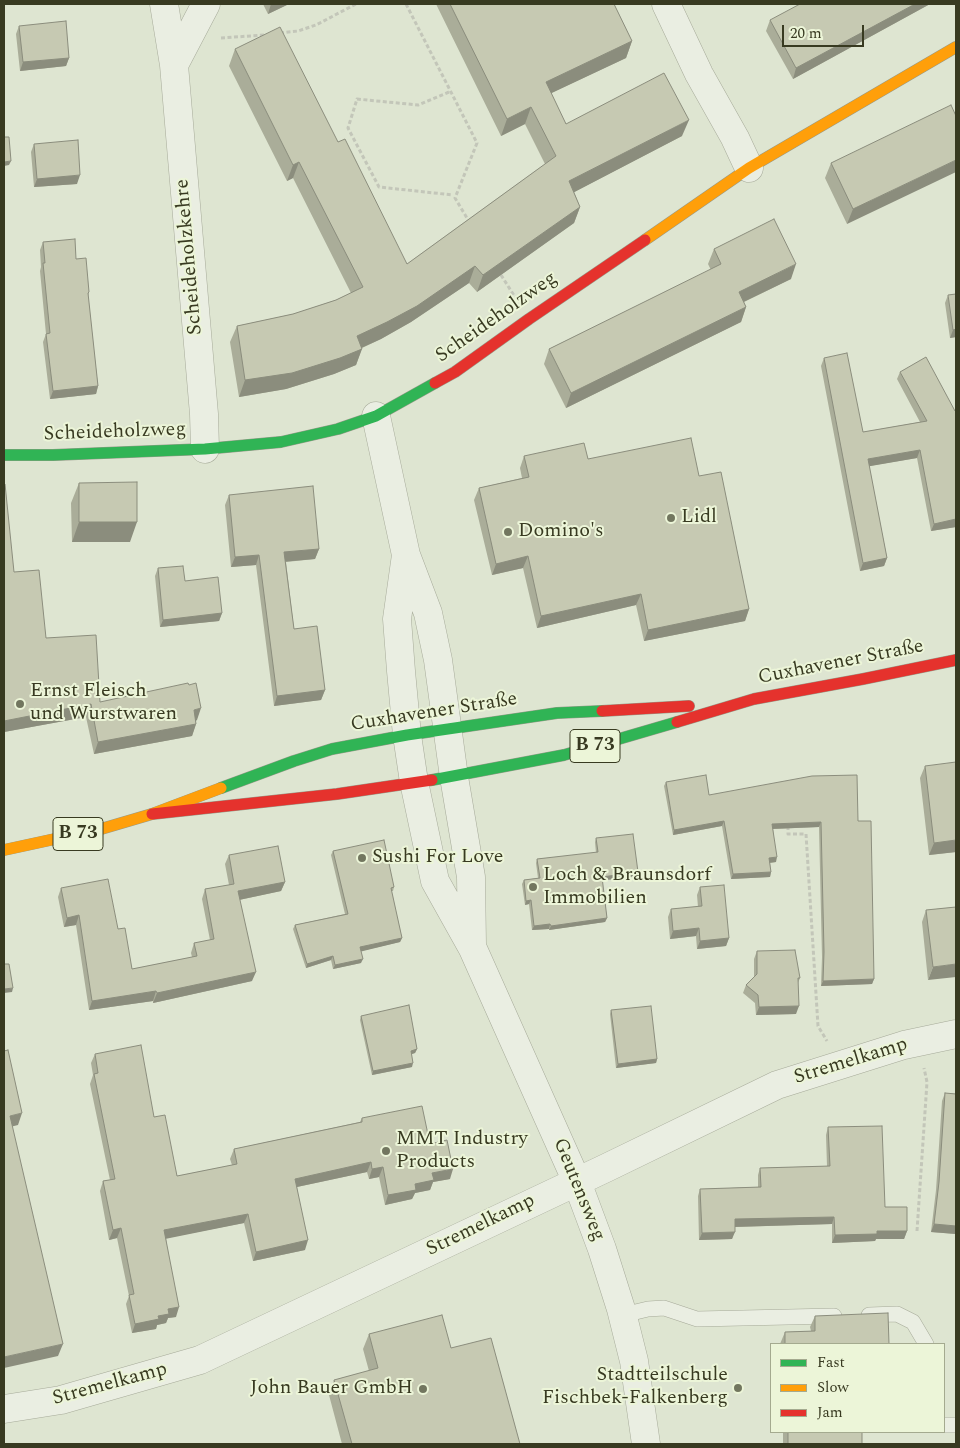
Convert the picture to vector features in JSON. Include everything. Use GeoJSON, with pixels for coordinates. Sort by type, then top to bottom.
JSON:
{"type":"FeatureCollection","features":[{"type":"Feature","properties":{"kind":"main road","name":"Scheideholzweg"},"geometry":{"type":"LineString","coordinates":[[4,455],[205,449],[281,442],[310,437],[376,416],[456,372],[528,319],[749,168],[956,47]]}},
{"type":"Feature","properties":{"kind":"main road","name":"Cuxhavener Straße"},"geometry":{"type":"LineString","coordinates":[[152,814],[337,794],[454,777],[564,755],[754,699],[956,660]]}},
{"type":"Feature","properties":{"kind":"main road","name":"Cuxhavener Straße"},"geometry":{"type":"LineString","coordinates":[[4,850],[100,829],[152,814],[294,761],[332,749],[407,735],[557,713],[733,704]]}},
{"type":"Feature","properties":{"kind":"street","name":"Scheideholzkehre"},"geometry":{"type":"LineString","coordinates":[[164,4],[174,65],[204,414],[205,449]]}},
{"type":"Feature","properties":{"kind":"street"},"geometry":{"type":"LineString","coordinates":[[174,65],[206,4]]}},
{"type":"Feature","properties":{"kind":"street"},"geometry":{"type":"LineString","coordinates":[[666,4],[749,168]]}},
{"type":"Feature","properties":{"kind":"street"},"geometry":{"type":"LineString","coordinates":[[376,416],[406,555]]}},
{"type":"Feature","properties":{"kind":"street","name":"Geutensweg"},"geometry":{"type":"LineString","coordinates":[[406,555],[428,613],[438,660],[454,777],[471,877],[472,949]]}},
{"type":"Feature","properties":{"kind":"street","name":"Geutensweg"},"geometry":{"type":"LineString","coordinates":[[406,555],[397,619],[407,735],[414,782],[435,880],[472,949],[577,1182],[602,1249],[623,1315],[634,1361],[646,1444]]}},
{"type":"Feature","properties":{"kind":"street","name":"Stremelkamp"},"geometry":{"type":"LineString","coordinates":[[4,1409],[61,1400],[200,1360],[577,1182],[777,1085],[904,1044],[956,1034]]}},
{"type":"Feature","properties":{"kind":"lane"},"geometry":{"type":"LineString","coordinates":[[623,1315],[648,1309],[664,1308],[697,1318],[897,1314],[913,1322],[925,1343]]}},
{"type":"Feature","properties":{"kind":"path"},"geometry":{"type":"LineString","coordinates":[[276,34],[298,31],[316,25],[356,4]]}},
{"type":"Feature","properties":{"kind":"path"},"geometry":{"type":"LineString","coordinates":[[406,4],[477,143],[455,198],[473,228]]}},
{"type":"Feature","properties":{"kind":"path"},"geometry":{"type":"LineString","coordinates":[[190,36],[214,38],[269,35]]}},
{"type":"Feature","properties":{"kind":"path"},"geometry":{"type":"LineString","coordinates":[[449,92],[418,105],[357,99],[348,128],[379,187],[453,195]]}},
{"type":"Feature","properties":{"kind":"path"},"geometry":{"type":"LineString","coordinates":[[788,825],[788,834],[806,834],[818,1026],[841,1065]]}},
{"type":"Feature","properties":{"kind":"path"},"geometry":{"type":"LineString","coordinates":[[918,1231],[927,1082],[919,1042]]}},
{"type":"Feature","properties":{"kind":"building"},"geometry":{"type":"Polygon","coordinates":[[[450,4],[614,4],[632,41],[546,82],[566,124],[664,73],[689,120],[569,181],[580,207],[483,275],[475,266],[417,306],[357,336],[362,349],[292,373],[245,380],[237,326],[293,314],[336,300],[363,287],[299,162],[293,165],[235,49],[280,27],[338,142],[345,139],[407,264],[556,156],[531,107],[507,119],[450,4]]]}},
{"type":"Feature","properties":{"kind":"building"},"geometry":{"type":"Polygon","coordinates":[[[800,4],[915,4],[796,68],[770,20],[800,4]]]}},
{"type":"Feature","properties":{"kind":"building"},"geometry":{"type":"Polygon","coordinates":[[[66,21],[69,58],[23,62],[19,26],[66,21]]]}},
{"type":"Feature","properties":{"kind":"building"},"geometry":{"type":"Polygon","coordinates":[[[951,105],[956,116],[956,160],[853,209],[831,163],[951,105]]]}},
{"type":"Feature","properties":{"kind":"building"},"geometry":{"type":"Polygon","coordinates":[[[4,137],[9,137],[11,161],[4,162],[4,137]]]}},
{"type":"Feature","properties":{"kind":"building"},"geometry":{"type":"Polygon","coordinates":[[[78,140],[80,175],[37,179],[34,144],[78,140]]]}},
{"type":"Feature","properties":{"kind":"building"},"geometry":{"type":"Polygon","coordinates":[[[774,219],[796,264],[739,292],[746,307],[571,393],[549,349],[721,264],[714,249],[774,219]]]}},
{"type":"Feature","properties":{"kind":"building"},"geometry":{"type":"Polygon","coordinates":[[[75,239],[76,259],[86,258],[98,386],[53,391],[46,334],[50,333],[43,263],[45,263],[43,242],[75,239]]]}},
{"type":"Feature","properties":{"kind":"building"},"geometry":{"type":"Polygon","coordinates":[[[956,294],[956,329],[953,330],[948,295],[956,294]]]}},
{"type":"Feature","properties":{"kind":"building"},"geometry":{"type":"Polygon","coordinates":[[[847,353],[863,432],[927,421],[900,372],[926,357],[956,411],[956,519],[934,524],[920,450],[868,459],[887,558],[863,563],[824,358],[847,353]]]}},
{"type":"Feature","properties":{"kind":"building"},"geometry":{"type":"Polygon","coordinates":[[[691,438],[699,476],[721,472],[749,609],[648,630],[641,594],[541,616],[528,556],[496,564],[479,488],[529,477],[524,456],[584,443],[588,459],[691,438]]]}},
{"type":"Feature","properties":{"kind":"building"},"geometry":{"type":"Polygon","coordinates":[[[137,482],[137,522],[79,522],[79,483],[137,482]]]}},
{"type":"Feature","properties":{"kind":"building"},"geometry":{"type":"Polygon","coordinates":[[[4,484],[14,572],[39,570],[46,638],[96,635],[100,702],[188,683],[189,685],[196,683],[201,708],[194,710],[196,724],[98,742],[91,704],[4,721],[4,484]]]}},
{"type":"Feature","properties":{"kind":"building"},"geometry":{"type":"Polygon","coordinates":[[[313,486],[319,549],[284,552],[294,629],[317,626],[325,690],[277,696],[259,555],[235,557],[229,495],[313,486]]]}},
{"type":"Feature","properties":{"kind":"building"},"geometry":{"type":"Polygon","coordinates":[[[183,566],[185,581],[218,577],[222,613],[163,620],[158,568],[183,566]]]}},
{"type":"Feature","properties":{"kind":"building"},"geometry":{"type":"Polygon","coordinates":[[[956,762],[956,840],[934,843],[925,766],[956,762]]]}},
{"type":"Feature","properties":{"kind":"building"},"geometry":{"type":"Polygon","coordinates":[[[706,775],[709,795],[812,776],[857,775],[858,821],[871,821],[874,979],[823,981],[821,822],[772,824],[777,857],[769,858],[771,872],[733,874],[724,821],[674,830],[666,782],[706,775]]]}},
{"type":"Feature","properties":{"kind":"building"},"geometry":{"type":"Polygon","coordinates":[[[633,834],[638,872],[602,877],[607,918],[551,926],[550,924],[534,926],[531,900],[526,901],[524,880],[540,878],[537,859],[598,852],[596,838],[633,834]]]}},
{"type":"Feature","properties":{"kind":"building"},"geometry":{"type":"Polygon","coordinates":[[[384,840],[394,887],[391,888],[402,938],[360,947],[363,959],[335,965],[333,956],[307,964],[295,925],[348,914],[333,851],[384,840]]]}},
{"type":"Feature","properties":{"kind":"building"},"geometry":{"type":"Polygon","coordinates":[[[278,846],[285,882],[238,891],[256,972],[157,993],[156,991],[92,1001],[79,915],[67,918],[61,888],[108,879],[118,929],[125,928],[132,969],[197,956],[194,943],[214,939],[205,889],[234,884],[229,855],[278,846]]]}},
{"type":"Feature","properties":{"kind":"building"},"geometry":{"type":"Polygon","coordinates":[[[724,885],[729,938],[700,941],[699,928],[673,931],[671,909],[702,906],[700,887],[724,885]]]}},
{"type":"Feature","properties":{"kind":"building"},"geometry":{"type":"Polygon","coordinates":[[[956,907],[956,964],[933,967],[926,910],[956,907]]]}},
{"type":"Feature","properties":{"kind":"building"},"geometry":{"type":"Polygon","coordinates":[[[795,950],[800,978],[798,978],[799,1006],[759,1007],[758,995],[746,985],[757,974],[757,951],[795,950]]]}},
{"type":"Feature","properties":{"kind":"building"},"geometry":{"type":"Polygon","coordinates":[[[4,964],[9,964],[13,988],[4,989],[4,964]]]}},
{"type":"Feature","properties":{"kind":"building"},"geometry":{"type":"Polygon","coordinates":[[[409,1005],[417,1049],[411,1051],[413,1063],[373,1071],[361,1016],[409,1005]]]}},
{"type":"Feature","properties":{"kind":"building"},"geometry":{"type":"Polygon","coordinates":[[[651,1006],[657,1059],[618,1064],[611,1010],[651,1006]]]}},
{"type":"Feature","properties":{"kind":"building"},"geometry":{"type":"Polygon","coordinates":[[[141,1045],[154,1117],[165,1115],[177,1176],[237,1164],[234,1149],[362,1122],[362,1118],[422,1106],[430,1144],[447,1140],[453,1169],[432,1173],[434,1180],[415,1184],[416,1190],[388,1195],[383,1167],[372,1169],[371,1162],[295,1179],[308,1240],[256,1252],[248,1214],[164,1230],[179,1307],[168,1309],[169,1314],[158,1316],[159,1319],[135,1324],[129,1295],[134,1294],[121,1228],[113,1230],[103,1181],[115,1179],[94,1074],[98,1073],[95,1054],[141,1045]]]}},
{"type":"Feature","properties":{"kind":"building"},"geometry":{"type":"Polygon","coordinates":[[[8,1050],[22,1113],[10,1116],[63,1344],[4,1357],[4,1051],[8,1050]]]}},
{"type":"Feature","properties":{"kind":"building"},"geometry":{"type":"Polygon","coordinates":[[[945,1093],[956,1094],[956,1226],[934,1224],[945,1093]]]}},
{"type":"Feature","properties":{"kind":"building"},"geometry":{"type":"Polygon","coordinates":[[[882,1126],[885,1207],[907,1207],[907,1231],[877,1231],[877,1234],[835,1235],[834,1217],[735,1219],[735,1232],[702,1233],[700,1189],[761,1187],[760,1168],[830,1166],[828,1127],[882,1126]]]}},
{"type":"Feature","properties":{"kind":"building"},"geometry":{"type":"Polygon","coordinates":[[[888,1313],[889,1343],[785,1343],[785,1332],[815,1331],[815,1316],[888,1313]]]}},
{"type":"Feature","properties":{"kind":"building","name":"John Bauer GmbH"},"geometry":{"type":"Polygon","coordinates":[[[442,1315],[451,1348],[491,1338],[520,1444],[352,1444],[334,1380],[378,1368],[369,1334],[442,1315]]]}},
{"type":"Feature","properties":{"kind":"building"},"geometry":{"type":"Polygon","coordinates":[[[788,1433],[862,1433],[862,1444],[788,1444],[788,1433]]]}},
{"type":"Feature","properties":{"kind":"traffic: fast"},"geometry":{"type":"LineString","coordinates":[[4,455],[205,449],[281,442],[338,429],[376,416],[435,383]]}},
{"type":"Feature","properties":{"kind":"traffic: fast"},"geometry":{"type":"LineString","coordinates":[[221,788],[332,749],[407,735],[557,713],[602,711]]}},
{"type":"Feature","properties":{"kind":"traffic: fast"},"geometry":{"type":"LineString","coordinates":[[432,780],[564,755],[677,722]]}},
{"type":"Feature","properties":{"kind":"traffic: slow"},"geometry":{"type":"LineString","coordinates":[[645,240],[749,168],[956,47]]}},
{"type":"Feature","properties":{"kind":"traffic: slow"},"geometry":{"type":"LineString","coordinates":[[4,850],[101,829],[152,814],[221,788]]}},
{"type":"Feature","properties":{"kind":"traffic: jam"},"geometry":{"type":"LineString","coordinates":[[435,383],[455,372],[645,240]]}},
{"type":"Feature","properties":{"kind":"traffic: jam"},"geometry":{"type":"LineString","coordinates":[[677,722],[754,699],[956,660]]}},
{"type":"Feature","properties":{"kind":"traffic: jam"},"geometry":{"type":"LineString","coordinates":[[602,711],[689,706]]}},
{"type":"Feature","properties":{"kind":"traffic: jam"},"geometry":{"type":"LineString","coordinates":[[152,814],[337,794],[432,780]]}},
{"type":"Feature","properties":{"kind":"place","name":"Lidl"},"geometry":{"type":"Point","coordinates":[671,518]}},
{"type":"Feature","properties":{"kind":"place","name":"Domino's"},"geometry":{"type":"Point","coordinates":[508,532]}},
{"type":"Feature","properties":{"kind":"place","name":"Ernst Fleisch und Wurstwaren"},"geometry":{"type":"Point","coordinates":[20,704]}},
{"type":"Feature","properties":{"kind":"place","name":"Sushi For Love"},"geometry":{"type":"Point","coordinates":[362,858]}},
{"type":"Feature","properties":{"kind":"place","name":"Loch & Braunsdorf Immobilien"},"geometry":{"type":"Point","coordinates":[533,887]}},
{"type":"Feature","properties":{"kind":"place","name":"MMT Industry Products"},"geometry":{"type":"Point","coordinates":[386,1151]}},
{"type":"Feature","properties":{"kind":"place","name":"Stadtteilschule Fischbek-Falkenberg"},"geometry":{"type":"Point","coordinates":[738,1388]}},
{"type":"Feature","properties":{"kind":"place","name":"John Bauer GmbH"},"geometry":{"type":"Point","coordinates":[423,1389]}}]}
